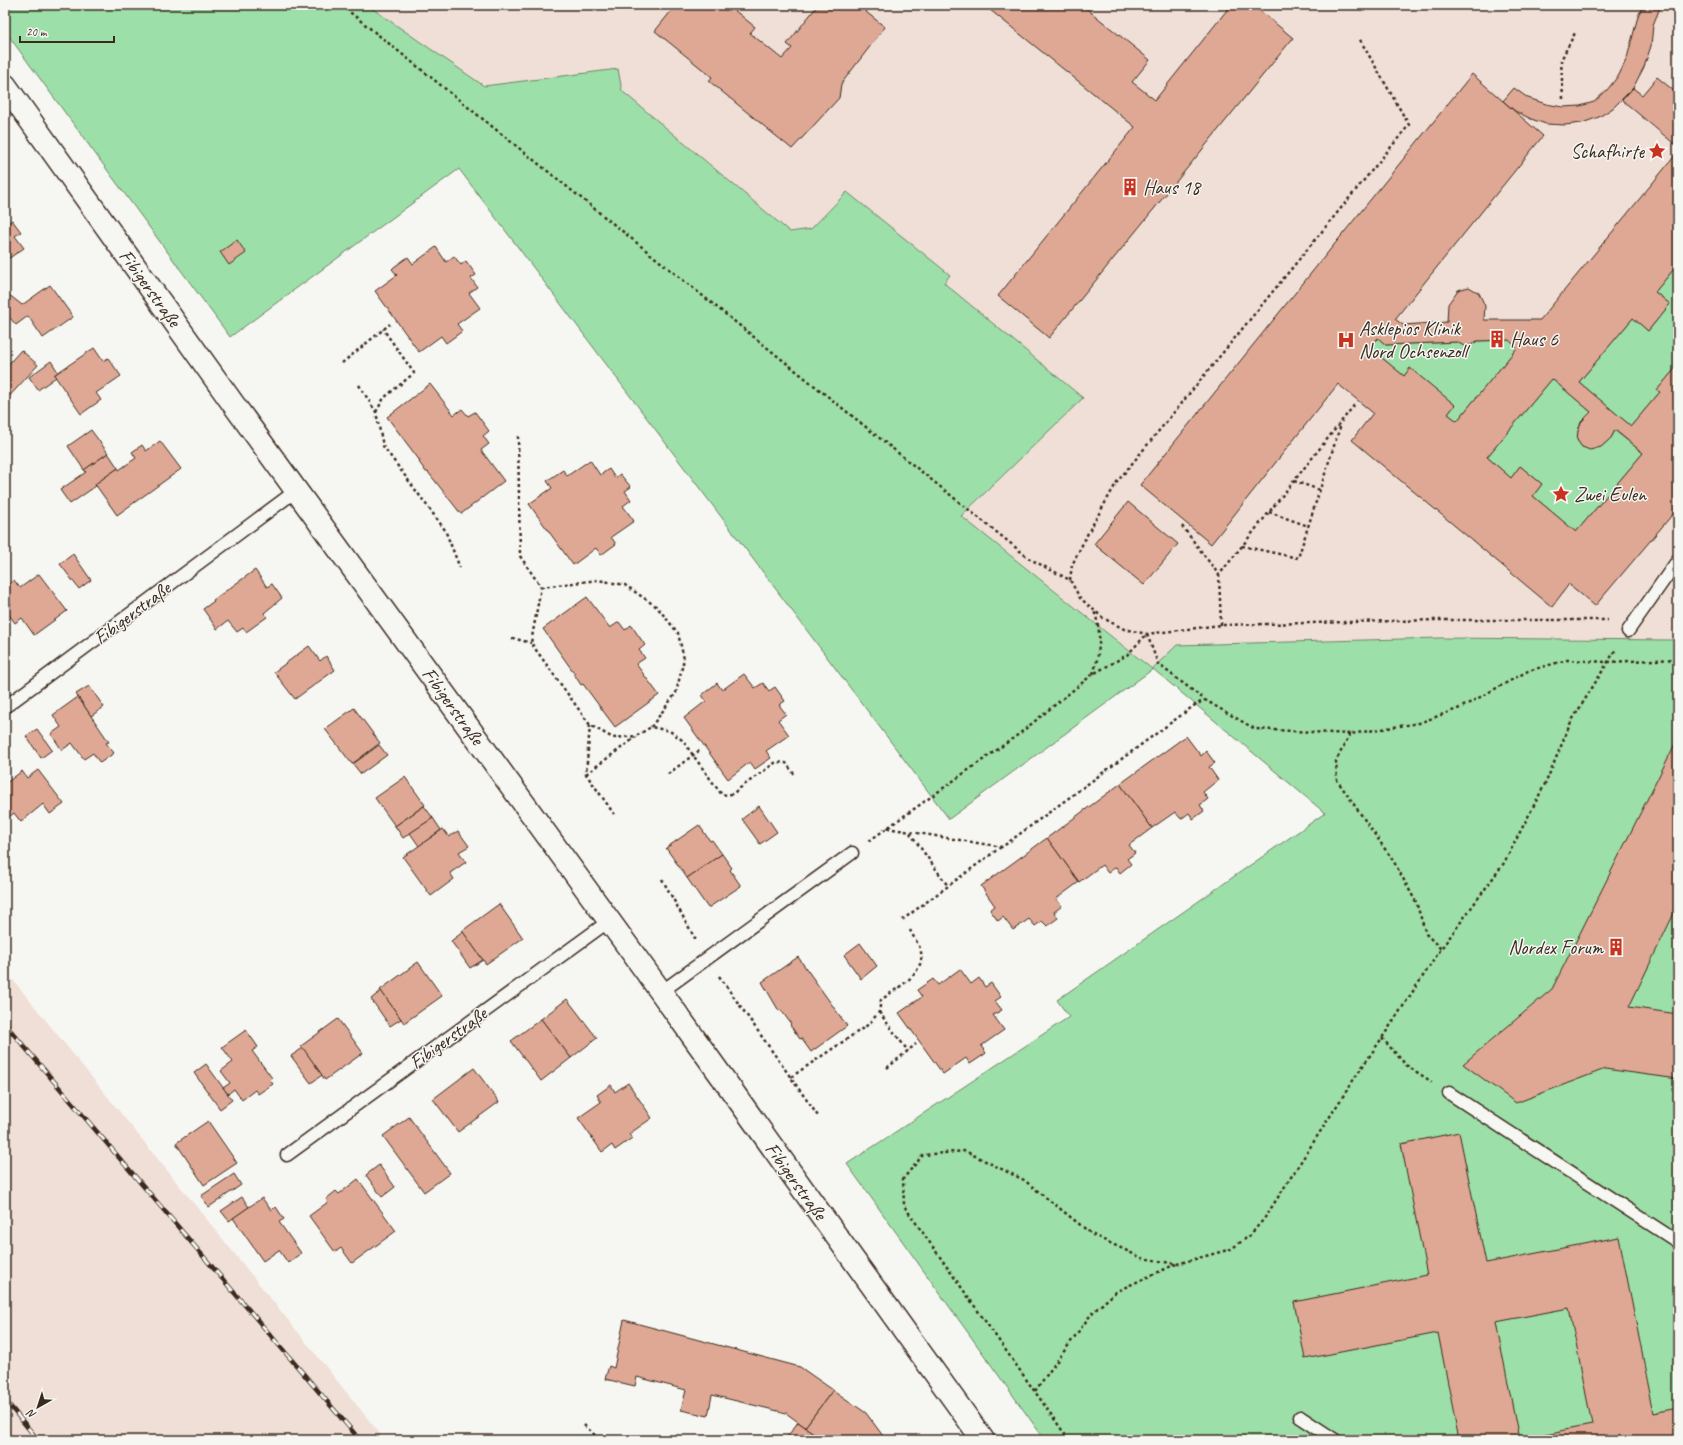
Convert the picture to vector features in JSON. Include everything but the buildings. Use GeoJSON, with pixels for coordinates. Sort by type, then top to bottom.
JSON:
{"type":"FeatureCollection","features":[{"type":"Feature","properties":{"kind":"street","name":"Fibigerstraße"},"geometry":{"type":"LineString","coordinates":[[5,85],[225,393],[661,992],[984,1440]]}},
{"type":"Feature","properties":{"kind":"lane","name":"Fibigerstraße"},"geometry":{"type":"LineString","coordinates":[[5,707],[297,490]]}},
{"type":"Feature","properties":{"kind":"lane"},"geometry":{"type":"LineString","coordinates":[[1628,631],[1678,560]]}},
{"type":"Feature","properties":{"kind":"lane"},"geometry":{"type":"LineString","coordinates":[[661,992],[852,852]]}},
{"type":"Feature","properties":{"kind":"lane","name":"Fibigerstraße"},"geometry":{"type":"LineString","coordinates":[[287,1155],[609,921]]}},
{"type":"Feature","properties":{"kind":"lane"},"geometry":{"type":"LineString","coordinates":[[1449,1093],[1678,1242]]}},
{"type":"Feature","properties":{"kind":"lane"},"geometry":{"type":"LineString","coordinates":[[1300,1417],[1335,1440]]}},
{"type":"Feature","properties":{"kind":"path"},"geometry":{"type":"LineString","coordinates":[[341,5],[1030,559],[1070,580],[1080,598],[1103,618],[1124,629],[1147,634],[1221,624],[1438,620],[1606,620],[1640,614]]}},
{"type":"Feature","properties":{"kind":"path"},"geometry":{"type":"LineString","coordinates":[[1563,99],[1561,60],[1576,31]]}},
{"type":"Feature","properties":{"kind":"path"},"geometry":{"type":"LineString","coordinates":[[1070,580],[1072,565],[1089,530],[1117,482],[1409,125],[1359,38]]}},
{"type":"Feature","properties":{"kind":"path"},"geometry":{"type":"LineString","coordinates":[[342,363],[390,324]]}},
{"type":"Feature","properties":{"kind":"path"},"geometry":{"type":"LineString","coordinates":[[376,412],[384,398],[414,373],[383,329]]}},
{"type":"Feature","properties":{"kind":"path"},"geometry":{"type":"LineString","coordinates":[[359,385],[376,412],[383,446],[446,530],[460,568]]}},
{"type":"Feature","properties":{"kind":"path"},"geometry":{"type":"LineString","coordinates":[[1219,575],[1356,403]]}},
{"type":"Feature","properties":{"kind":"path"},"geometry":{"type":"LineString","coordinates":[[1242,546],[1298,558],[1342,422]]}},
{"type":"Feature","properties":{"kind":"path"},"geometry":{"type":"LineString","coordinates":[[518,436],[520,556],[541,587],[531,643]]}},
{"type":"Feature","properties":{"kind":"path"},"geometry":{"type":"LineString","coordinates":[[1294,481],[1320,490]]}},
{"type":"Feature","properties":{"kind":"path"},"geometry":{"type":"LineString","coordinates":[[1269,512],[1308,526]]}},
{"type":"Feature","properties":{"kind":"path"},"geometry":{"type":"LineString","coordinates":[[1182,526],[1219,575],[1221,624]]}},
{"type":"Feature","properties":{"kind":"path"},"geometry":{"type":"LineString","coordinates":[[541,587],[598,580],[625,585],[657,607],[678,633],[684,659],[676,693],[651,727],[636,736],[586,774]]}},
{"type":"Feature","properties":{"kind":"path"},"geometry":{"type":"LineString","coordinates":[[1093,609],[1098,622],[1099,640],[1098,658],[1093,674]]}},
{"type":"Feature","properties":{"kind":"path"},"geometry":{"type":"LineString","coordinates":[[852,852],[1019,734],[1093,674],[1127,655],[1147,634]]}},
{"type":"Feature","properties":{"kind":"path"},"geometry":{"type":"LineString","coordinates":[[1147,634],[1158,664],[1205,700],[1255,729],[1350,734],[1419,723],[1460,708],[1528,671],[1567,660],[1607,662],[1678,659]]}},
{"type":"Feature","properties":{"kind":"path"},"geometry":{"type":"LineString","coordinates":[[512,638],[531,643],[590,725],[613,738],[636,736]]}},
{"type":"Feature","properties":{"kind":"path"},"geometry":{"type":"LineString","coordinates":[[1035,1391],[1092,1313],[1117,1291],[1177,1264],[1231,1249],[1249,1236],[1264,1219],[1356,1076],[1441,949],[1504,863],[1546,782],[1571,722],[1607,662]]}},
{"type":"Feature","properties":{"kind":"path"},"geometry":{"type":"LineString","coordinates":[[902,920],[1196,705],[1205,700]]}},
{"type":"Feature","properties":{"kind":"path"},"geometry":{"type":"LineString","coordinates":[[590,725],[586,774],[614,814]]}},
{"type":"Feature","properties":{"kind":"path"},"geometry":{"type":"LineString","coordinates":[[651,727],[670,731],[682,740],[722,795],[732,794],[776,762],[786,764],[794,774]]}},
{"type":"Feature","properties":{"kind":"path"},"geometry":{"type":"LineString","coordinates":[[1350,734],[1336,761],[1337,780],[1394,862],[1416,902],[1426,934],[1441,949]]}},
{"type":"Feature","properties":{"kind":"path"},"geometry":{"type":"LineString","coordinates":[[668,774],[700,750]]}},
{"type":"Feature","properties":{"kind":"path"},"geometry":{"type":"LineString","coordinates":[[887,828],[1002,847]]}},
{"type":"Feature","properties":{"kind":"path"},"geometry":{"type":"LineString","coordinates":[[910,832],[948,886]]}},
{"type":"Feature","properties":{"kind":"path"},"geometry":{"type":"LineString","coordinates":[[662,879],[707,959],[818,1116]]}},
{"type":"Feature","properties":{"kind":"path"},"geometry":{"type":"LineString","coordinates":[[791,1077],[869,1024],[879,1012],[881,1000],[915,973],[921,964],[921,952],[910,930]]}},
{"type":"Feature","properties":{"kind":"path"},"geometry":{"type":"LineString","coordinates":[[879,1012],[908,1051]]}},
{"type":"Feature","properties":{"kind":"path"},"geometry":{"type":"LineString","coordinates":[[1382,1038],[1406,1065],[1449,1093]]}},
{"type":"Feature","properties":{"kind":"path"},"geometry":{"type":"LineString","coordinates":[[887,1068],[916,1044]]}},
{"type":"Feature","properties":{"kind":"path"},"geometry":{"type":"LineString","coordinates":[[1069,1440],[904,1206],[903,1179],[923,1155],[965,1151],[1024,1180],[1093,1234],[1142,1258],[1177,1264]]}},
{"type":"Feature","properties":{"kind":"path"},"geometry":{"type":"LineString","coordinates":[[584,1424],[600,1440]]}},
{"type":"Feature","properties":{"kind":"shaded area","name":"Asklepios Klinik Nord Ochsenzoll"},"geometry":{"type":"Polygon","coordinates":[[[367,5],[1678,5],[1678,632],[1673,640],[1440,638],[1158,664],[1153,669],[961,516],[1083,398],[943,283],[950,276],[847,192],[811,229],[790,232],[622,91],[618,69],[484,86],[367,5]]]}},
{"type":"Feature","properties":{"kind":"shaded area"},"geometry":{"type":"Polygon","coordinates":[[[5,970],[385,1440],[9,1440],[5,1434],[5,970]]]}},
{"type":"Feature","properties":{"kind":"green space"},"geometry":{"type":"Polygon","coordinates":[[[5,5],[367,5],[484,86],[618,69],[622,91],[790,232],[811,229],[847,192],[950,275],[944,283],[1083,398],[961,516],[1152,669],[1177,645],[1440,638],[1673,640],[1678,632],[1678,1440],[1045,1440],[847,1164],[1069,1017],[1057,1000],[1325,813],[1153,669],[949,819],[459,169],[230,337],[5,31],[5,10],[7,8],[5,5]]]}},
{"type":"Feature","properties":{"kind":"green space"},"geometry":{"type":"Polygon","coordinates":[[[1678,264],[1678,365],[1657,390],[1660,392],[1631,426],[1579,382],[1633,318],[1648,331],[1670,304],[1655,292],[1678,264]]]}},
{"type":"Feature","properties":{"kind":"green space"},"geometry":{"type":"Polygon","coordinates":[[[1378,338],[1386,345],[1457,342],[1464,346],[1471,345],[1477,341],[1509,340],[1517,348],[1457,421],[1448,414],[1455,405],[1410,369],[1404,376],[1370,348],[1378,338]]]}},
{"type":"Feature","properties":{"kind":"green space"},"geometry":{"type":"Polygon","coordinates":[[[1552,379],[1591,412],[1582,422],[1578,431],[1577,440],[1582,447],[1601,447],[1611,438],[1615,431],[1643,453],[1576,532],[1533,496],[1542,484],[1520,466],[1511,478],[1487,457],[1552,379]]]}},
{"type":"Feature","properties":{"kind":"railway"},"geometry":{"type":"LineString","coordinates":[[5,1024],[360,1440]]}},
{"type":"Feature","properties":{"kind":"railway"},"geometry":{"type":"LineString","coordinates":[[5,1400],[38,1440]]}},
{"type":"Feature","properties":{"kind":"place","name":"Schafhirte"},"geometry":{"type":"Point","coordinates":[1657,151]}},
{"type":"Feature","properties":{"kind":"place","name":"Haus 18"},"geometry":{"type":"Point","coordinates":[1130,187]}},
{"type":"Feature","properties":{"kind":"place","name":"Haus 6"},"geometry":{"type":"Point","coordinates":[1497,339]}},
{"type":"Feature","properties":{"kind":"place","name":"Asklepios Klinik Nord Ochsenzoll"},"geometry":{"type":"Point","coordinates":[1346,340]}},
{"type":"Feature","properties":{"kind":"place","name":"Zwei Eulen"},"geometry":{"type":"Point","coordinates":[1561,494]}},
{"type":"Feature","properties":{"kind":"place","name":"Nordex Forum"},"geometry":{"type":"Point","coordinates":[1616,947]}}]}
